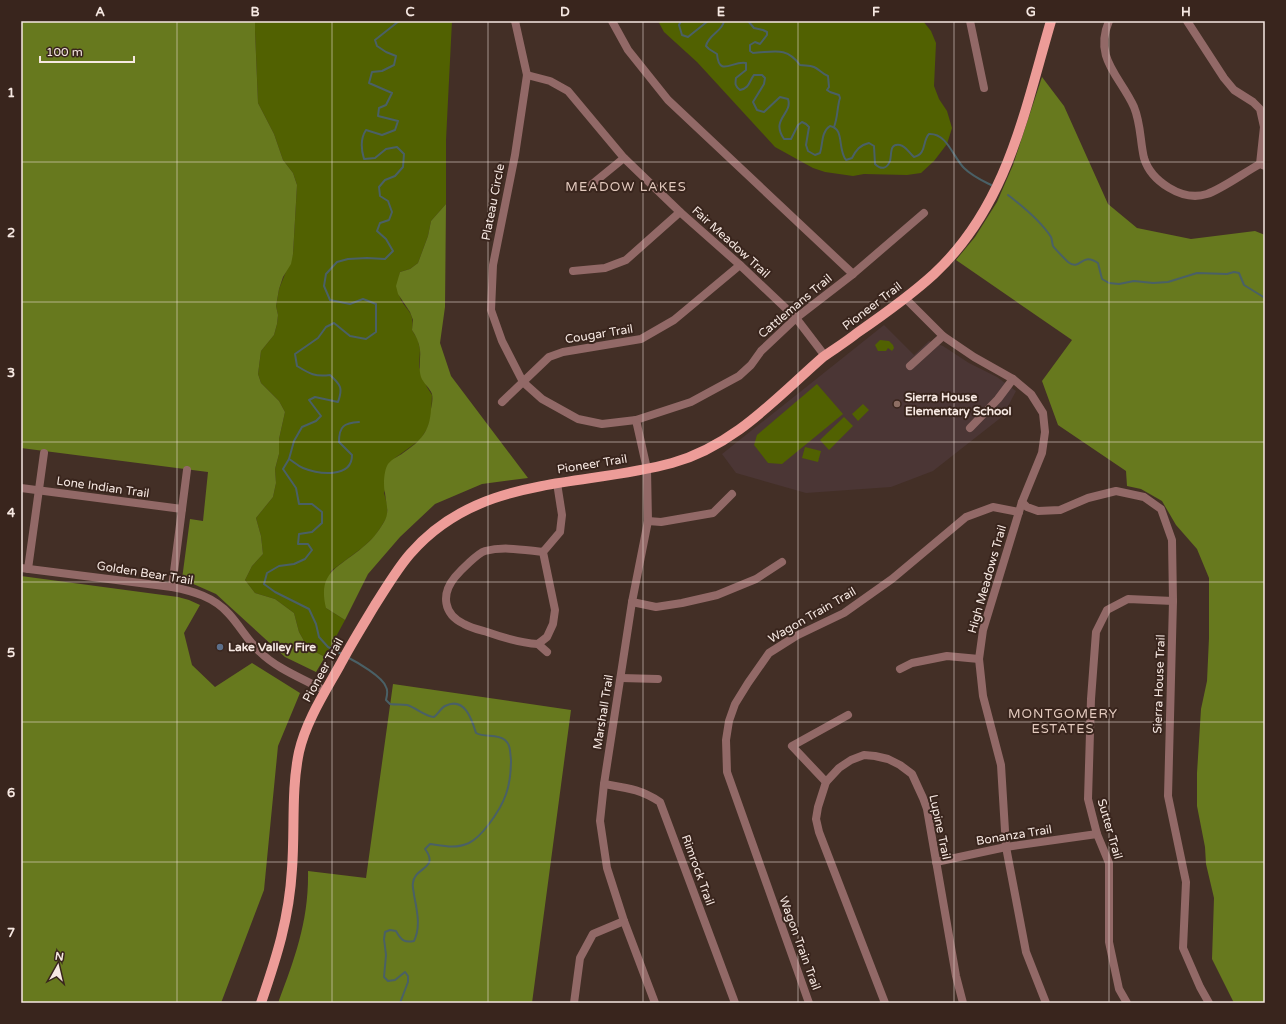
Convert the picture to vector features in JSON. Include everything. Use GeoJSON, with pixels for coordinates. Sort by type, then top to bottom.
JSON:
{"type":"FeatureCollection","features":[{"type":"Feature","properties":{"kind":"main road","name":"Pioneer Trail"},"geometry":{"type":"LineString","coordinates":[[261,1003],[281,943],[288,910],[292,868],[296,782],[300,749],[308,725],[325,691],[352,644],[409,554],[432,532],[466,510],[497,496],[527,488],[647,468],[687,458],[729,438],[763,412],[825,356],[905,298],[931,277],[961,245],[975,227],[1000,182],[1015,142],[1051,21]]}},
{"type":"Feature","properties":{"kind":"street","name":"Plateau Circle"},"geometry":{"type":"LineString","coordinates":[[515,21],[527,75],[515,155],[493,265],[490,310],[502,341],[523,382]]}},
{"type":"Feature","properties":{"kind":"street"},"geometry":{"type":"LineString","coordinates":[[612,21],[628,50],[668,100],[853,274]]}},
{"type":"Feature","properties":{"kind":"street"},"geometry":{"type":"LineString","coordinates":[[970,21],[984,88]]}},
{"type":"Feature","properties":{"kind":"street"},"geometry":{"type":"LineString","coordinates":[[1109,21],[1104,38],[1103,48],[1105,57],[1131,101],[1136,114],[1144,158],[1149,170],[1156,179],[1164,185],[1183,194],[1195,196],[1206,195],[1262,165],[1264,127],[1260,109],[1254,102],[1234,90],[1224,78],[1187,21]]}},
{"type":"Feature","properties":{"kind":"street","name":"Fair Meadow Trail"},"geometry":{"type":"LineString","coordinates":[[527,75],[550,82],[568,91],[624,158],[680,212],[740,265],[796,318],[825,356]]}},
{"type":"Feature","properties":{"kind":"street"},"geometry":{"type":"LineString","coordinates":[[591,185],[624,158]]}},
{"type":"Feature","properties":{"kind":"street"},"geometry":{"type":"LineString","coordinates":[[573,271],[605,268],[626,260],[680,212]]}},
{"type":"Feature","properties":{"kind":"street","name":"Cattlemans Trail"},"geometry":{"type":"LineString","coordinates":[[523,382],[542,399],[578,419],[602,424],[636,420],[691,402],[739,376],[751,365],[761,350],[796,318],[853,274],[924,213]]}},
{"type":"Feature","properties":{"kind":"street","name":"Cougar Trail"},"geometry":{"type":"LineString","coordinates":[[502,402],[549,357],[563,352],[641,339],[674,320],[740,265]]}},
{"type":"Feature","properties":{"kind":"street","name":"High Meadows Trail"},"geometry":{"type":"LineString","coordinates":[[905,298],[943,336],[974,357],[1013,379],[1031,394],[1043,413],[1045,432],[1042,453],[1022,502],[983,630],[979,659],[983,696],[1001,765],[1006,847],[1026,952],[1046,1003]]}},
{"type":"Feature","properties":{"kind":"street"},"geometry":{"type":"LineString","coordinates":[[910,366],[943,336]]}},
{"type":"Feature","properties":{"kind":"street"},"geometry":{"type":"LineString","coordinates":[[970,428],[998,399],[1013,379]]}},
{"type":"Feature","properties":{"kind":"street","name":"Marshall Trail"},"geometry":{"type":"LineString","coordinates":[[636,420],[647,468],[648,521],[632,602],[604,784],[600,821],[607,868],[624,921],[654,1003]]}},
{"type":"Feature","properties":{"kind":"street"},"geometry":{"type":"LineString","coordinates":[[25,568],[39,491],[44,453]]}},
{"type":"Feature","properties":{"kind":"street"},"geometry":{"type":"LineString","coordinates":[[172,587],[187,470]]}},
{"type":"Feature","properties":{"kind":"street"},"geometry":{"type":"LineString","coordinates":[[543,552],[560,532],[562,515],[557,483]]}},
{"type":"Feature","properties":{"kind":"street","name":"Lone Indian Trail"},"geometry":{"type":"LineString","coordinates":[[21,488],[182,509]]}},
{"type":"Feature","properties":{"kind":"street","name":"Sierra House Trail"},"geometry":{"type":"LineString","coordinates":[[1022,502],[1027,507],[1038,511],[1060,510],[1088,498],[1116,490],[1144,497],[1161,509],[1172,540],[1173,601],[1168,796],[1186,882],[1184,948],[1200,988],[1209,1003]]}},
{"type":"Feature","properties":{"kind":"street"},"geometry":{"type":"LineString","coordinates":[[648,521],[661,522],[713,513],[732,494]]}},
{"type":"Feature","properties":{"kind":"street","name":"Wagon Train Trail"},"geometry":{"type":"LineString","coordinates":[[809,1003],[727,772],[726,740],[729,721],[735,704],[769,653],[796,636],[844,613],[892,579],[966,517],[993,507],[1019,512]]}},
{"type":"Feature","properties":{"kind":"street"},"geometry":{"type":"LineString","coordinates":[[543,552],[500,548],[483,552],[459,572],[449,584],[446,594],[446,604],[453,616],[463,624],[521,643],[538,644],[547,652]]}},
{"type":"Feature","properties":{"kind":"street"},"geometry":{"type":"LineString","coordinates":[[538,644],[547,637],[553,624],[555,610],[543,552]]}},
{"type":"Feature","properties":{"kind":"street"},"geometry":{"type":"LineString","coordinates":[[632,602],[656,607],[717,595],[756,579],[782,562]]}},
{"type":"Feature","properties":{"kind":"street","name":"Golden Bear Trail"},"geometry":{"type":"LineString","coordinates":[[25,568],[194,591],[214,601],[228,612],[260,652],[276,664],[325,691]]}},
{"type":"Feature","properties":{"kind":"street","name":"Sutter Trail"},"geometry":{"type":"LineString","coordinates":[[1127,1003],[1119,990],[1109,942],[1109,863],[1097,834],[1088,799],[1091,699],[1096,632],[1107,610],[1128,599],[1173,601]]}},
{"type":"Feature","properties":{"kind":"street"},"geometry":{"type":"LineString","coordinates":[[900,669],[912,663],[947,656],[979,659]]}},
{"type":"Feature","properties":{"kind":"street"},"geometry":{"type":"LineString","coordinates":[[621,678],[658,679]]}},
{"type":"Feature","properties":{"kind":"street"},"geometry":{"type":"LineString","coordinates":[[826,782],[792,746],[848,715]]}},
{"type":"Feature","properties":{"kind":"street","name":"Lupine Trail"},"geometry":{"type":"LineString","coordinates":[[885,1003],[819,832],[816,819],[818,807],[826,782],[839,768],[851,760],[864,755],[888,759],[900,765],[912,774],[923,798],[927,809],[956,976],[963,1003]]}},
{"type":"Feature","properties":{"kind":"street","name":"Rimrock Trail"},"geometry":{"type":"LineString","coordinates":[[604,784],[637,790],[660,802],[735,1003]]}},
{"type":"Feature","properties":{"kind":"street","name":"Bonanza Trail"},"geometry":{"type":"LineString","coordinates":[[936,862],[1006,847],[1097,834]]}},
{"type":"Feature","properties":{"kind":"street"},"geometry":{"type":"LineString","coordinates":[[574,1003],[580,958],[593,934],[624,921]]}},
{"type":"Feature","properties":{"kind":"shaded area","name":"Sierra House Elementary School"},"geometry":{"type":"Polygon","coordinates":[[[884,325],[914,355],[929,341],[943,346],[969,363],[997,377],[1016,391],[1003,416],[933,471],[891,487],[806,493],[736,473],[722,454],[884,325]]]}},
{"type":"Feature","properties":{"kind":"green space"},"geometry":{"type":"Polygon","coordinates":[[[21,21],[255,21],[258,103],[274,134],[283,160],[293,173],[297,185],[293,254],[291,264],[283,277],[279,289],[276,306],[278,315],[277,324],[274,335],[261,351],[258,374],[261,383],[279,401],[285,412],[279,439],[279,454],[275,469],[276,483],[273,497],[256,518],[261,536],[263,554],[252,566],[245,580],[255,593],[275,599],[294,613],[299,632],[308,648],[325,657],[316,672],[285,657],[216,594],[182,579],[190,519],[203,521],[208,472],[21,448],[21,21]]]}},
{"type":"Feature","properties":{"kind":"green space"},"geometry":{"type":"Polygon","coordinates":[[[255,21],[452,21],[446,140],[446,204],[431,221],[428,236],[418,263],[410,269],[400,272],[398,287],[398,293],[401,301],[411,314],[413,323],[412,330],[418,340],[420,350],[419,367],[432,395],[431,418],[427,429],[420,440],[395,458],[384,493],[387,504],[387,517],[381,527],[374,537],[362,548],[331,571],[326,608],[345,620],[325,657],[308,648],[299,632],[294,613],[275,599],[255,593],[245,580],[252,566],[263,554],[261,536],[256,518],[273,497],[276,483],[275,469],[279,454],[279,439],[285,412],[279,401],[261,383],[258,374],[261,351],[274,335],[278,315],[276,306],[279,289],[293,254],[297,185],[293,173],[283,160],[274,134],[258,103],[255,21]]]}},
{"type":"Feature","properties":{"kind":"green space"},"geometry":{"type":"Polygon","coordinates":[[[658,21],[923,21],[931,31],[936,43],[934,86],[939,99],[947,111],[952,128],[947,144],[934,161],[921,173],[907,175],[864,174],[853,176],[825,172],[813,168],[775,147],[697,62],[664,32],[658,21]]]}},
{"type":"Feature","properties":{"kind":"green space"},"geometry":{"type":"Polygon","coordinates":[[[1042,77],[1064,106],[1108,204],[1137,228],[1191,239],[1255,231],[1265,235],[1265,1003],[1234,1003],[1212,959],[1214,898],[1206,864],[1205,847],[1197,806],[1197,773],[1201,709],[1207,681],[1209,578],[1197,549],[1176,525],[1162,501],[1141,489],[1127,486],[1126,471],[1058,425],[1042,381],[1072,340],[956,260],[975,237],[997,202],[1013,165],[1042,77]]]}},
{"type":"Feature","properties":{"kind":"green space"},"geometry":{"type":"Polygon","coordinates":[[[446,204],[445,307],[440,343],[451,376],[528,478],[482,484],[435,504],[400,537],[368,574],[345,620],[326,608],[324,596],[327,578],[338,566],[369,542],[382,526],[387,515],[384,486],[388,464],[420,440],[429,423],[432,394],[421,377],[420,350],[417,339],[412,330],[413,320],[410,312],[398,294],[396,286],[400,272],[410,269],[418,263],[428,236],[431,221],[446,204]]]}},
{"type":"Feature","properties":{"kind":"green space"},"geometry":{"type":"Polygon","coordinates":[[[880,340],[889,341],[894,348],[892,351],[888,348],[886,351],[878,351],[875,345],[880,340]]]}},
{"type":"Feature","properties":{"kind":"green space"},"geometry":{"type":"Polygon","coordinates":[[[817,384],[843,414],[782,464],[768,463],[754,445],[757,435],[817,384]]]}},
{"type":"Feature","properties":{"kind":"green space"},"geometry":{"type":"Polygon","coordinates":[[[863,404],[869,410],[858,421],[852,414],[863,404]]]}},
{"type":"Feature","properties":{"kind":"green space"},"geometry":{"type":"Polygon","coordinates":[[[844,417],[853,426],[829,450],[820,440],[844,417]]]}},
{"type":"Feature","properties":{"kind":"green space"},"geometry":{"type":"Polygon","coordinates":[[[805,447],[821,451],[818,462],[802,458],[805,447]]]}},
{"type":"Feature","properties":{"kind":"green space"},"geometry":{"type":"Polygon","coordinates":[[[21,576],[178,597],[189,600],[200,605],[184,633],[192,665],[215,687],[252,663],[300,693],[278,746],[264,890],[221,1003],[21,1003],[21,576]]]}},
{"type":"Feature","properties":{"kind":"green space"},"geometry":{"type":"Polygon","coordinates":[[[393,684],[571,710],[532,1003],[278,1003],[300,938],[306,906],[308,871],[366,878],[393,684]]]}},
{"type":"Feature","properties":{"kind":"waterway"},"geometry":{"type":"LineString","coordinates":[[342,654],[328,647],[319,637],[316,624],[309,609],[275,592],[264,584],[267,573],[279,566],[294,564],[305,559],[312,550],[308,544],[298,544],[299,534],[312,532],[322,523],[322,512],[312,504],[299,504],[296,488],[283,469],[289,459],[294,441],[302,427],[316,421],[321,416],[309,400],[315,397],[338,402],[341,390],[337,381],[330,375],[320,376],[297,366],[295,354],[318,338],[326,327],[334,323],[350,336],[366,339],[376,332],[376,304],[363,299],[350,304],[330,300],[324,286],[326,274],[337,262],[348,259],[385,259],[393,251],[386,239],[377,231],[380,223],[389,220],[392,212],[388,201],[380,196],[379,187],[385,180],[395,176],[403,167],[404,154],[397,147],[386,149],[375,158],[364,159],[362,144],[366,130],[382,135],[395,130],[398,121],[378,116],[379,108],[386,105],[392,93],[369,83],[372,72],[382,71],[394,65],[396,56],[377,46],[375,40],[399,21]]}},
{"type":"Feature","properties":{"kind":"waterway"},"geometry":{"type":"LineString","coordinates":[[681,21],[679,25],[682,35],[688,37],[708,21]]}},
{"type":"Feature","properties":{"kind":"waterway"},"geometry":{"type":"LineString","coordinates":[[724,21],[721,28],[707,42],[706,46],[717,54],[718,61],[724,67],[746,63],[746,70],[736,78],[736,85],[740,90],[748,86],[754,75],[762,75],[765,78],[764,84],[753,102],[757,110],[764,112],[780,97],[788,99],[788,109],[779,126],[780,132],[784,139],[791,139],[798,125],[802,122],[806,124],[809,127],[806,145],[808,151],[815,155],[820,153],[825,131],[830,126],[838,131],[843,155],[846,160],[852,158],[857,150],[869,143],[874,146],[875,164],[884,168],[889,164],[894,146],[900,145],[906,148],[914,157],[923,150],[929,134],[935,135],[941,137],[945,141],[967,171],[991,185]]}},
{"type":"Feature","properties":{"kind":"waterway"},"geometry":{"type":"LineString","coordinates":[[748,21],[754,28],[767,32],[767,35],[760,44],[755,42],[750,45],[750,51],[753,53],[773,51],[785,53],[790,55],[800,65],[814,67],[828,76],[829,87],[827,90],[839,95],[840,98],[834,127]]}},
{"type":"Feature","properties":{"kind":"waterway"},"geometry":{"type":"LineString","coordinates":[[1008,195],[1037,220],[1051,237],[1053,246],[1068,262],[1076,265],[1088,259],[1098,263],[1102,279],[1109,283],[1119,284],[1134,281],[1153,283],[1168,282],[1197,273],[1227,274],[1234,272],[1239,273],[1244,285],[1265,298]]}},
{"type":"Feature","properties":{"kind":"waterway"},"geometry":{"type":"LineString","coordinates":[[1265,310],[1265,316]]}},
{"type":"Feature","properties":{"kind":"waterway"},"geometry":{"type":"LineString","coordinates":[[289,459],[301,467],[317,472],[333,473],[346,468],[351,463],[352,455],[339,442],[340,432],[343,426],[350,423],[359,422]]}},
{"type":"Feature","properties":{"kind":"waterway"},"geometry":{"type":"LineString","coordinates":[[347,657],[369,670],[384,683],[387,688],[386,700],[390,704],[407,705],[434,717],[445,706],[458,704],[463,707],[470,716],[476,733],[502,738],[507,742],[510,749],[511,770],[506,794],[495,816],[480,835],[464,845],[450,846],[430,844],[425,849],[430,860],[425,868],[414,878],[413,884],[418,918],[414,941],[408,942],[403,940],[396,931],[390,930],[385,932],[384,939],[386,955],[384,977],[388,981],[395,980],[405,972],[408,976],[408,982],[400,1003]]}},
{"type":"Feature","properties":{"kind":"place","name":"Sierra House Elementary School"},"geometry":{"type":"Point","coordinates":[897,404]}},
{"type":"Feature","properties":{"kind":"place","name":"Lake Valley Fire"},"geometry":{"type":"Point","coordinates":[220,647]}},
{"type":"Feature","properties":{"kind":"district","name":"MEADOW LAKES"},"geometry":{"type":"Point","coordinates":[626,186]}},
{"type":"Feature","properties":{"kind":"district","name":"MONTGOMERY ESTATES"},"geometry":{"type":"Point","coordinates":[1063,720]}}]}
